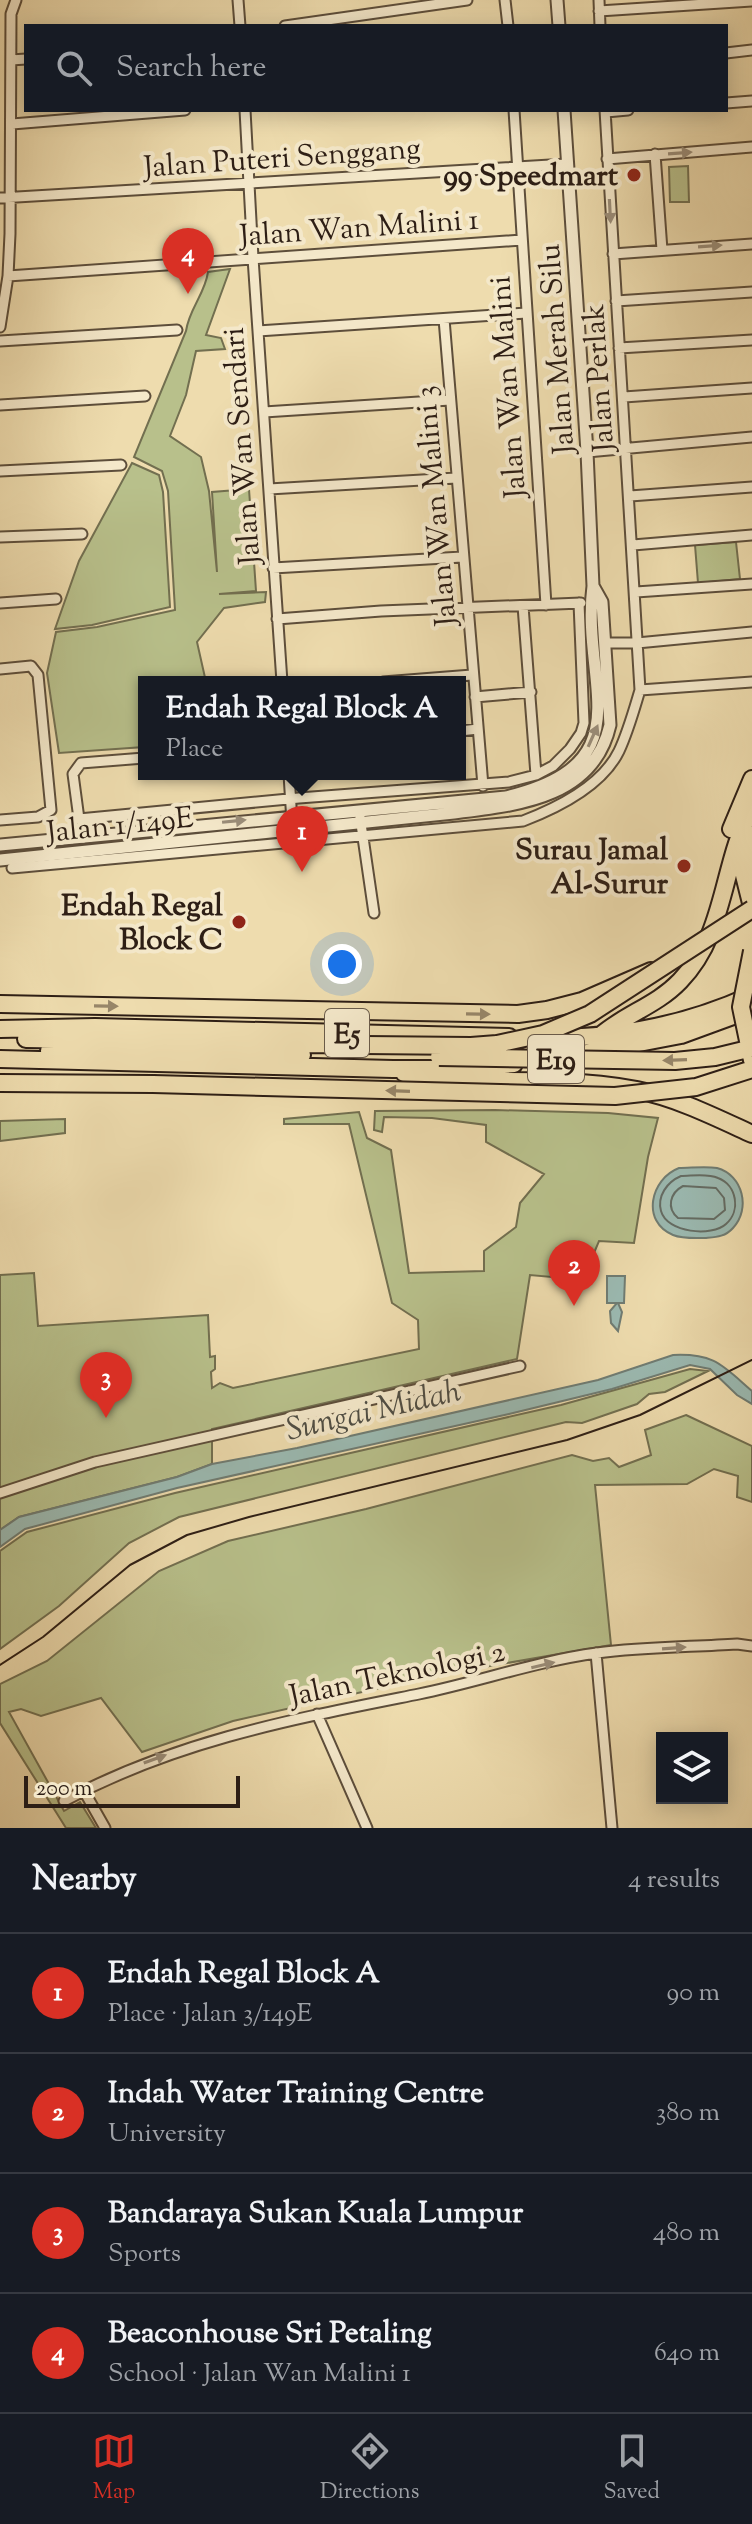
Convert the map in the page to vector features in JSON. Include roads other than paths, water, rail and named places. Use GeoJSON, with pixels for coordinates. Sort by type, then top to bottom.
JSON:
{"type":"FeatureCollection","features":[{"type":"Feature","properties":{"kind":"highway"},"geometry":{"type":"LineString","coordinates":[[720,905],[724,855],[739,806],[752,779]]}},
{"type":"Feature","properties":{"kind":"highway"},"geometry":{"type":"LineString","coordinates":[[599,1037],[618,1021],[656,1002],[679,982],[706,945],[736,847],[752,808]]}},
{"type":"Feature","properties":{"kind":"highway"},"geometry":{"type":"LineString","coordinates":[[752,835],[744,875],[752,908]]}},
{"type":"Feature","properties":{"kind":"highway","name":"E19"},"geometry":{"type":"LineString","coordinates":[[0,1050],[362,1050],[471,1046],[523,1040],[590,1014],[752,908]]}},
{"type":"Feature","properties":{"kind":"highway"},"geometry":{"type":"LineString","coordinates":[[752,951],[741,1007],[752,1061]]}},
{"type":"Feature","properties":{"kind":"highway"},"geometry":{"type":"LineString","coordinates":[[0,1004],[488,1015],[547,1010],[582,1001],[656,970]]}},
{"type":"Feature","properties":{"kind":"highway","name":"E5"},"geometry":{"type":"LineString","coordinates":[[0,1029],[95,1027],[565,1039],[666,1026],[752,995]]}},
{"type":"Feature","properties":{"kind":"highway","name":"E5"},"geometry":{"type":"LineString","coordinates":[[0,1059],[460,1069],[584,1054],[681,1035],[752,1009]]}},
{"type":"Feature","properties":{"kind":"highway"},"geometry":{"type":"LineString","coordinates":[[0,1014],[63,1015],[88,1021],[95,1027]]}},
{"type":"Feature","properties":{"kind":"highway","name":"E19"},"geometry":{"type":"LineString","coordinates":[[0,1038],[675,1061],[715,1057],[752,1048]]}},
{"type":"Feature","properties":{"kind":"highway"},"geometry":{"type":"LineString","coordinates":[[0,1076],[76,1071],[91,1063]]}},
{"type":"Feature","properties":{"kind":"highway"},"geometry":{"type":"LineString","coordinates":[[393,1069],[427,1081],[583,1084],[639,1090],[672,1099],[752,1134]]}},
{"type":"Feature","properties":{"kind":"highway"},"geometry":{"type":"LineString","coordinates":[[0,1083],[615,1096],[696,1087],[752,1069]]}},
{"type":"Feature","properties":{"kind":"street"},"geometry":{"type":"LineString","coordinates":[[0,327],[8,276],[5,198],[12,124],[11,14],[16,0]]}},
{"type":"Feature","properties":{"kind":"street"},"geometry":{"type":"LineString","coordinates":[[238,0],[240,24]]}},
{"type":"Feature","properties":{"kind":"street"},"geometry":{"type":"LineString","coordinates":[[299,24],[467,0]]}},
{"type":"Feature","properties":{"kind":"street"},"geometry":{"type":"LineString","coordinates":[[505,0],[508,24]]}},
{"type":"Feature","properties":{"kind":"street"},"geometry":{"type":"LineString","coordinates":[[557,0],[559,24]]}},
{"type":"Feature","properties":{"kind":"street"},"geometry":{"type":"LineString","coordinates":[[599,6],[752,1]]}},
{"type":"Feature","properties":{"kind":"street"},"geometry":{"type":"LineString","coordinates":[[728,53],[752,50]]}},
{"type":"Feature","properties":{"kind":"street"},"geometry":{"type":"LineString","coordinates":[[11,60],[24,59]]}},
{"type":"Feature","properties":{"kind":"street"},"geometry":{"type":"LineString","coordinates":[[728,103],[752,101]]}},
{"type":"Feature","properties":{"kind":"street"},"geometry":{"type":"LineString","coordinates":[[12,124],[160,112]]}},
{"type":"Feature","properties":{"kind":"street","name":"Jalan Wan Sendari"},"geometry":{"type":"LineString","coordinates":[[245,112],[282,676]]}},
{"type":"Feature","properties":{"kind":"street","name":"Jalan Wan Malini"},"geometry":{"type":"LineString","coordinates":[[514,112],[546,605]]}},
{"type":"Feature","properties":{"kind":"street","name":"Jalan Merah Silu"},"geometry":{"type":"LineString","coordinates":[[564,112],[587,452],[593,586],[591,602]]}},
{"type":"Feature","properties":{"kind":"street","name":"Jalan Perlak"},"geometry":{"type":"LineString","coordinates":[[606,112],[640,690]]}},
{"type":"Feature","properties":{"kind":"street"},"geometry":{"type":"LineString","coordinates":[[607,159],[752,147]]}},
{"type":"Feature","properties":{"kind":"street"},"geometry":{"type":"LineString","coordinates":[[655,154],[662,250]]}},
{"type":"Feature","properties":{"kind":"street","name":"Jalan Puteri Senggang"},"geometry":{"type":"LineString","coordinates":[[5,198],[567,164]]}},
{"type":"Feature","properties":{"kind":"street","name":"Jalan Wan Malini 1"},"geometry":{"type":"LineString","coordinates":[[8,276],[522,240]]}},
{"type":"Feature","properties":{"kind":"street"},"geometry":{"type":"LineString","coordinates":[[613,254],[752,244]]}},
{"type":"Feature","properties":{"kind":"street"},"geometry":{"type":"LineString","coordinates":[[616,301],[752,292]]}},
{"type":"Feature","properties":{"kind":"street"},"geometry":{"type":"LineString","coordinates":[[258,331],[526,313]]}},
{"type":"Feature","properties":{"kind":"street","name":"Jalan Wan Malini 3"},"geometry":{"type":"LineString","coordinates":[[444,319],[483,786]]}},
{"type":"Feature","properties":{"kind":"street"},"geometry":{"type":"LineString","coordinates":[[0,341],[177,330]]}},
{"type":"Feature","properties":{"kind":"street"},"geometry":{"type":"LineString","coordinates":[[619,348],[752,340]]}},
{"type":"Feature","properties":{"kind":"street"},"geometry":{"type":"LineString","coordinates":[[624,397],[752,388]]}},
{"type":"Feature","properties":{"kind":"street"},"geometry":{"type":"LineString","coordinates":[[0,405],[145,396]]}},
{"type":"Feature","properties":{"kind":"street"},"geometry":{"type":"LineString","coordinates":[[264,412],[450,400]]}},
{"type":"Feature","properties":{"kind":"street"},"geometry":{"type":"LineString","coordinates":[[587,452],[752,437]]}},
{"type":"Feature","properties":{"kind":"street"},"geometry":{"type":"LineString","coordinates":[[0,471],[121,465]]}},
{"type":"Feature","properties":{"kind":"street"},"geometry":{"type":"LineString","coordinates":[[269,489],[456,478]]}},
{"type":"Feature","properties":{"kind":"street"},"geometry":{"type":"LineString","coordinates":[[630,496],[752,487]]}},
{"type":"Feature","properties":{"kind":"street"},"geometry":{"type":"LineString","coordinates":[[0,537],[82,534]]}},
{"type":"Feature","properties":{"kind":"street"},"geometry":{"type":"LineString","coordinates":[[633,545],[752,535]]}},
{"type":"Feature","properties":{"kind":"street"},"geometry":{"type":"LineString","coordinates":[[273,568],[462,557]]}},
{"type":"Feature","properties":{"kind":"street"},"geometry":{"type":"LineString","coordinates":[[636,592],[752,584]]}},
{"type":"Feature","properties":{"kind":"street"},"geometry":{"type":"LineString","coordinates":[[0,603],[56,599]]}},
{"type":"Feature","properties":{"kind":"street"},"geometry":{"type":"LineString","coordinates":[[138,758],[81,763],[73,774],[79,819],[291,799],[483,786],[536,775],[553,766],[581,733],[591,602],[277,619]]}},
{"type":"Feature","properties":{"kind":"street","name":"Jalan 1/149E"},"geometry":{"type":"LineString","coordinates":[[0,860],[513,806],[550,794],[571,782],[594,761],[608,735],[610,703],[605,643],[591,602]]}},
{"type":"Feature","properties":{"kind":"street","name":"Jalan 1/149E"},"geometry":{"type":"LineString","coordinates":[[0,845],[292,815],[455,803],[506,797],[541,787],[570,769],[590,745],[599,722],[591,602]]}},
{"type":"Feature","properties":{"kind":"street"},"geometry":{"type":"LineString","coordinates":[[523,606],[536,775]]}},
{"type":"Feature","properties":{"kind":"street"},"geometry":{"type":"LineString","coordinates":[[605,643],[752,632]]}},
{"type":"Feature","properties":{"kind":"street"},"geometry":{"type":"LineString","coordinates":[[0,669],[31,666],[38,675],[51,810],[38,817],[0,820]]}},
{"type":"Feature","properties":{"kind":"street"},"geometry":{"type":"LineString","coordinates":[[459,676],[472,675]]}},
{"type":"Feature","properties":{"kind":"street"},"geometry":{"type":"LineString","coordinates":[[12,868],[523,821],[555,809],[595,779],[618,754],[640,690],[752,682]]}},
{"type":"Feature","properties":{"kind":"street"},"geometry":{"type":"LineString","coordinates":[[475,697],[531,692]]}},
{"type":"Feature","properties":{"kind":"street"},"geometry":{"type":"LineString","coordinates":[[466,730],[478,729]]}},
{"type":"Feature","properties":{"kind":"street"},"geometry":{"type":"LineString","coordinates":[[289,780],[293,831]]}},
{"type":"Feature","properties":{"kind":"street"},"geometry":{"type":"LineString","coordinates":[[359,809],[374,913]]}},
{"type":"Feature","properties":{"kind":"street"},"geometry":{"type":"LineString","coordinates":[[0,1493],[95,1462],[520,1366]]}},
{"type":"Feature","properties":{"kind":"street","name":"Jalan Teknologi 2"},"geometry":{"type":"LineString","coordinates":[[64,1801],[134,1767],[198,1744],[317,1714],[596,1653],[737,1644],[752,1646]]}},
{"type":"Feature","properties":{"kind":"street"},"geometry":{"type":"LineString","coordinates":[[596,1653],[612,1828]]}},
{"type":"Feature","properties":{"kind":"street"},"geometry":{"type":"LineString","coordinates":[[317,1714],[367,1828]]}},
{"type":"Feature","properties":{"kind":"street"},"geometry":{"type":"LineString","coordinates":[[84,1791],[105,1828]]}},
{"type":"Feature","properties":{"kind":"water"},"geometry":{"type":"Polygon","coordinates":[[[679,1168],[717,1168],[733,1178],[742,1194],[743,1203],[739,1220],[730,1231],[717,1237],[681,1237],[663,1229],[656,1221],[653,1201],[656,1191],[661,1181],[679,1168]]]}},
{"type":"Feature","properties":{"kind":"water"},"geometry":{"type":"Polygon","coordinates":[[[607,1276],[625,1276],[624,1303],[618,1303],[622,1312],[618,1331],[611,1323],[610,1311],[617,1303],[607,1303],[607,1276]]]}},
{"type":"Feature","properties":{"kind":"water"},"geometry":{"type":"Polygon","coordinates":[[[673,1355],[699,1356],[717,1363],[752,1391],[752,1404],[737,1395],[710,1369],[690,1365],[612,1389],[509,1414],[177,1488],[25,1529],[0,1547],[0,1530],[19,1517],[177,1477],[212,1464],[297,1448],[598,1380],[673,1355]]]}},
{"type":"Feature","properties":{"kind":"tram line"},"geometry":{"type":"LineString","coordinates":[[0,1665],[43,1637],[130,1565],[187,1535],[249,1517],[567,1440],[640,1415],[752,1360]]}},
{"type":"Feature","properties":{"kind":"place","name":"99 Speedmart"},"geometry":{"type":"Point","coordinates":[634,175]}},
{"type":"Feature","properties":{"kind":"place","name":"Beaconhouse Sri Petaling"},"geometry":{"type":"Point","coordinates":[188,294]}},
{"type":"Feature","properties":{"kind":"place","name":"Surau Jamal Al-Surur"},"geometry":{"type":"Point","coordinates":[684,866]}},
{"type":"Feature","properties":{"kind":"place","name":"Endah Regal Block A"},"geometry":{"type":"Point","coordinates":[302,872]}},
{"type":"Feature","properties":{"kind":"place","name":"Endah Regal Block C"},"geometry":{"type":"Point","coordinates":[239,922]}},
{"type":"Feature","properties":{"kind":"place","name":"Indah Water Training Centre"},"geometry":{"type":"Point","coordinates":[574,1306]}},
{"type":"Feature","properties":{"kind":"place","name":"Bandaraya Sukan Kuala Lumpur"},"geometry":{"type":"Point","coordinates":[106,1418]}},
{"type":"Feature","properties":{"kind":"water label","name":"Sungai Midah"},"geometry":{"type":"Point","coordinates":[373,1409]}}]}
